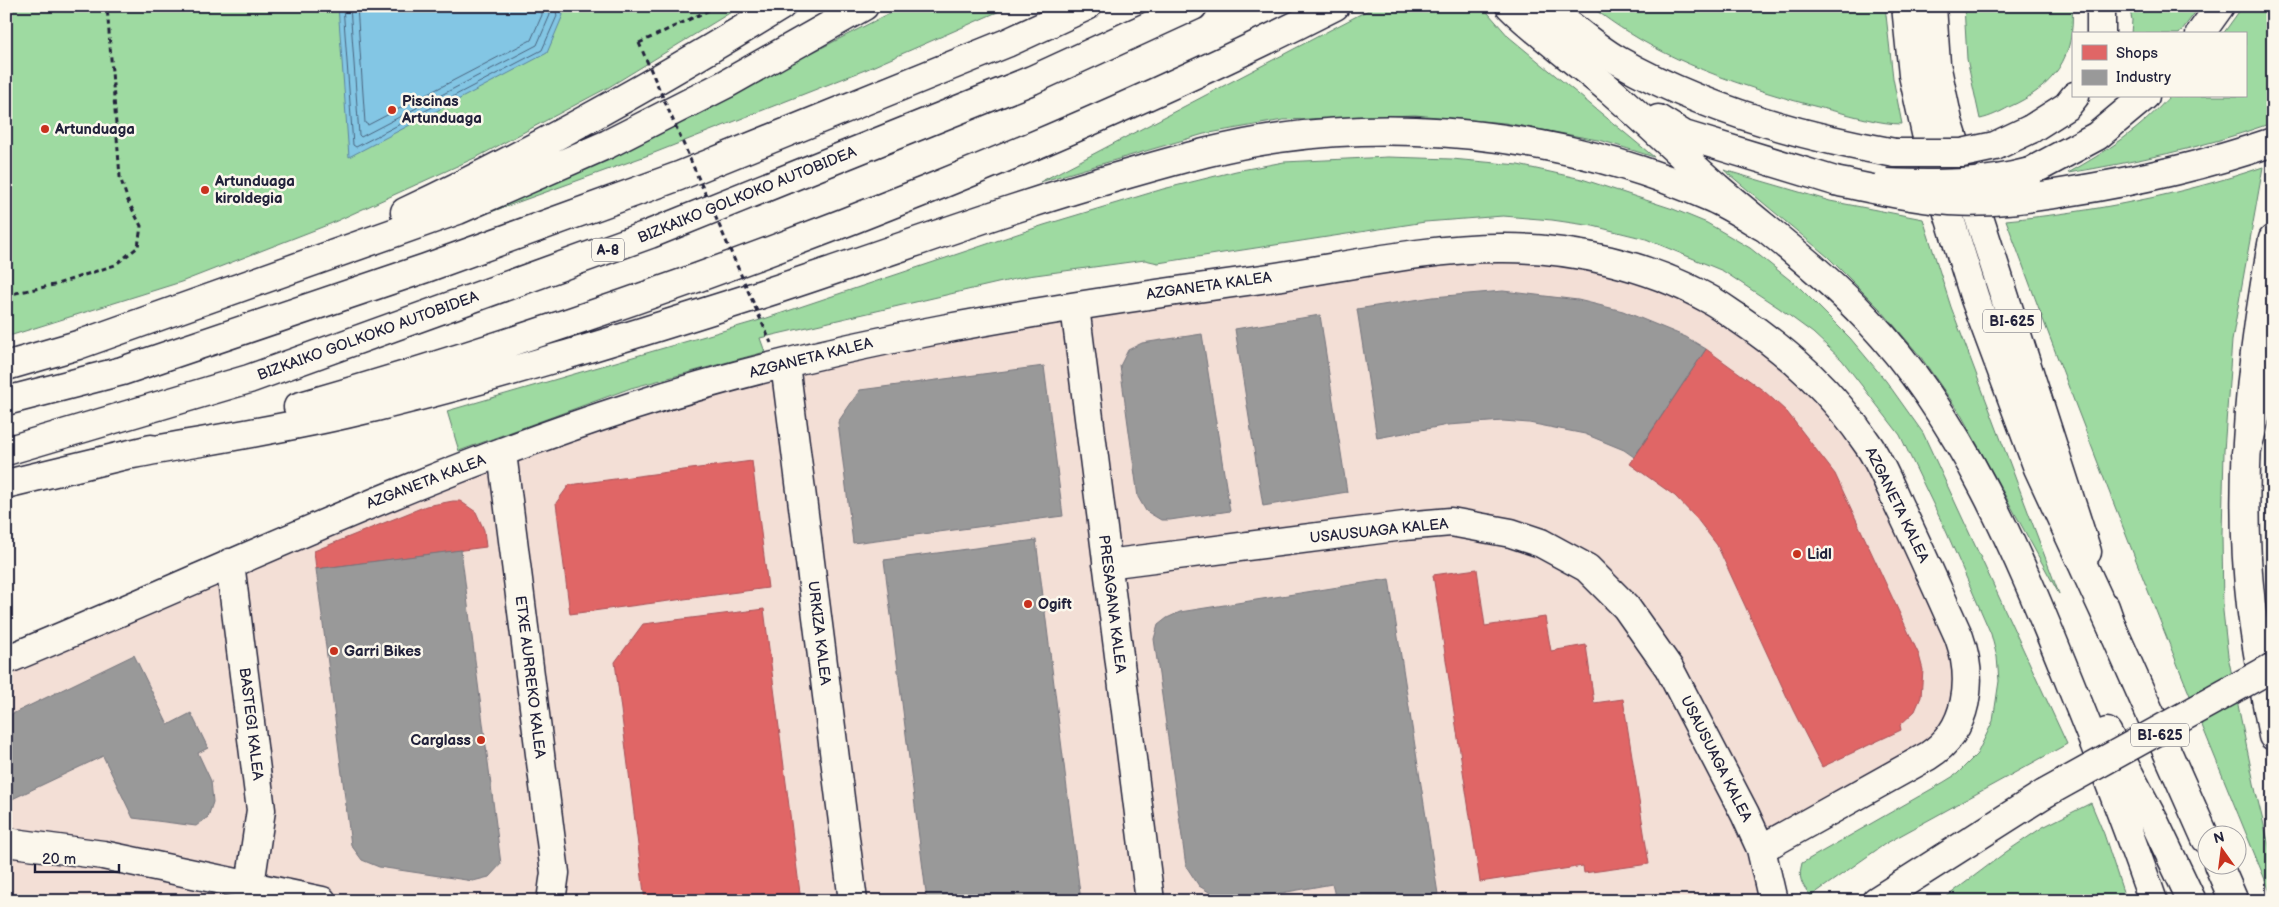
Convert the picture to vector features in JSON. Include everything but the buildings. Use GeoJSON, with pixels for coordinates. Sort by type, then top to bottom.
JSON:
{"type":"FeatureCollection","features":[{"type":"Feature","properties":{"kind":"main road"},"geometry":{"type":"LineString","coordinates":[[255,282],[468,182],[544,143],[687,64],[781,6]]}},
{"type":"Feature","properties":{"kind":"main road"},"geometry":{"type":"LineString","coordinates":[[6,366],[78,345],[458,210],[608,144],[726,84],[864,6]]}},
{"type":"Feature","properties":{"kind":"main road"},"geometry":{"type":"LineString","coordinates":[[6,401],[122,371],[426,268],[670,179],[1007,43],[1087,6]]}},
{"type":"Feature","properties":{"kind":"main road","name":"BIZKAIKO GOLKOKO AUTOBIDEA"},"geometry":{"type":"LineString","coordinates":[[6,451],[249,379],[650,234],[1032,80],[1193,6]]}},
{"type":"Feature","properties":{"kind":"main road"},"geometry":{"type":"LineString","coordinates":[[6,484],[134,454],[406,376],[664,290],[847,222],[988,165],[1132,103],[1335,6]]}},
{"type":"Feature","properties":{"kind":"main road"},"geometry":{"type":"LineString","coordinates":[[1906,6],[1913,75],[1928,146],[1975,299],[2038,468],[2113,630]]}},
{"type":"Feature","properties":{"kind":"main road","name":"BI-625"},"geometry":{"type":"LineString","coordinates":[[1932,6],[1936,64],[1948,121],[2113,630],[2199,824]]}},
{"type":"Feature","properties":{"kind":"main road"},"geometry":{"type":"LineString","coordinates":[[2101,32],[2102,6]]}},
{"type":"Feature","properties":{"kind":"main road"},"geometry":{"type":"LineString","coordinates":[[2201,32],[2220,6]]}},
{"type":"Feature","properties":{"kind":"main road"},"geometry":{"type":"LineString","coordinates":[[1526,11],[1610,90],[1764,227],[1830,282],[1869,321],[1906,366],[1946,422],[1997,514],[2036,598],[2128,826],[2153,901]]}},
{"type":"Feature","properties":{"kind":"main road"},"geometry":{"type":"LineString","coordinates":[[1526,11],[1617,60],[1716,106],[1795,132],[1895,153],[1962,153],[1995,146],[2031,129],[2067,106],[2073,98]]}},
{"type":"Feature","properties":{"kind":"main road"},"geometry":{"type":"LineString","coordinates":[[1610,90],[1684,136],[1835,180],[1909,196],[1984,202],[2035,197],[2105,186],[2194,167],[2273,142]]}},
{"type":"Feature","properties":{"kind":"main road"},"geometry":{"type":"LineString","coordinates":[[1835,180],[1959,184],[1999,180],[2030,172],[2097,136],[2142,98]]}},
{"type":"Feature","properties":{"kind":"main road"},"geometry":{"type":"LineString","coordinates":[[134,454],[305,423],[468,383],[760,294],[1092,184],[1231,146],[1280,138],[1388,132],[1454,134],[1522,141],[1589,154],[1683,186],[1718,201],[1764,227]]}},
{"type":"Feature","properties":{"kind":"main road"},"geometry":{"type":"LineString","coordinates":[[2273,239],[2259,312],[2246,453],[2251,606],[2273,736]]}},
{"type":"Feature","properties":{"kind":"main road","name":"AZGANETA KALEA"},"geometry":{"type":"LineString","coordinates":[[6,660],[369,503],[636,404],[778,354],[990,319],[1428,253],[1503,248],[1587,257],[1637,269],[1708,298],[1793,357],[1819,382],[1873,451],[1959,637],[1966,662],[1968,681],[1963,711],[1951,735],[1937,750],[1862,795],[1762,849]]}},
{"type":"Feature","properties":{"kind":"main road","name":"PRESAGANA KALEA"},"geometry":{"type":"LineString","coordinates":[[1075,307],[1150,901]]}},
{"type":"Feature","properties":{"kind":"main road"},"geometry":{"type":"LineString","coordinates":[[2246,453],[2273,348]]}},
{"type":"Feature","properties":{"kind":"main road","name":"URKIZA KALEA"},"geometry":{"type":"LineString","coordinates":[[778,354],[853,901]]}},
{"type":"Feature","properties":{"kind":"main road","name":"ETXE AURREKO KALEA"},"geometry":{"type":"LineString","coordinates":[[502,453],[555,873],[550,901]]}},
{"type":"Feature","properties":{"kind":"main road","name":"USAUSUAGA KALEA"},"geometry":{"type":"LineString","coordinates":[[1107,564],[1404,526],[1451,522],[1511,533],[1541,543],[1587,568],[1626,607],[1669,668],[1762,849],[1772,901]]}},
{"type":"Feature","properties":{"kind":"main road","name":"BASTEGI KALEA"},"geometry":{"type":"LineString","coordinates":[[230,563],[261,810],[250,885]]}},
{"type":"Feature","properties":{"kind":"main road"},"geometry":{"type":"LineString","coordinates":[[2036,598],[2154,821],[2192,901]]}},
{"type":"Feature","properties":{"kind":"main road"},"geometry":{"type":"LineString","coordinates":[[1876,901],[2044,794],[2273,667]]}},
{"type":"Feature","properties":{"kind":"main road"},"geometry":{"type":"LineString","coordinates":[[6,842],[103,855],[322,901]]}},
{"type":"Feature","properties":{"kind":"main road"},"geometry":{"type":"LineString","coordinates":[[2222,874],[2234,901]]}},
{"type":"Feature","properties":{"kind":"path"},"geometry":{"type":"LineString","coordinates":[[6,296],[54,285],[116,265],[138,247],[141,226],[128,201],[120,177],[107,6]]}},
{"type":"Feature","properties":{"kind":"path"},"geometry":{"type":"LineString","coordinates":[[718,6],[640,43],[778,354]]}},
{"type":"Feature","properties":{"kind":"shaded area"},"geometry":{"type":"Polygon","coordinates":[[[1428,253],[1637,269],[1819,382],[1959,637],[1951,735],[1762,849],[1769,901],[6,901],[6,660],[702,386],[1428,253]]]}},
{"type":"Feature","properties":{"kind":"green space","name":"Artunduaga kiroldegia"},"geometry":{"type":"Polygon","coordinates":[[[6,6],[741,6],[609,87],[479,156],[330,224],[181,282],[6,337],[6,6]]]}},
{"type":"Feature","properties":{"kind":"green space"},"geometry":{"type":"Polygon","coordinates":[[[904,6],[1011,6],[865,70],[654,153],[394,247],[699,110],[904,6]]]}},
{"type":"Feature","properties":{"kind":"green space"},"geometry":{"type":"Polygon","coordinates":[[[1376,6],[1482,6],[1509,37],[1654,157],[1603,141],[1505,123],[1415,115],[1283,120],[1204,134],[1040,182],[1376,6]]]}},
{"type":"Feature","properties":{"kind":"green space"},"geometry":{"type":"Polygon","coordinates":[[[1590,6],[1885,6],[1893,78],[1902,124],[1876,121],[1783,98],[1703,70],[1653,47],[1621,28],[1590,6]]]}},
{"type":"Feature","properties":{"kind":"green space"},"geometry":{"type":"Polygon","coordinates":[[[1964,6],[2072,6],[2072,24],[2066,55],[2050,80],[2025,99],[1995,114],[1980,119],[1967,59],[1964,6]]]}},
{"type":"Feature","properties":{"kind":"green space"},"geometry":{"type":"Polygon","coordinates":[[[2129,6],[2200,6],[2180,32],[2131,32],[2132,20],[2129,6]]]}},
{"type":"Feature","properties":{"kind":"green space"},"geometry":{"type":"Polygon","coordinates":[[[2243,6],[2273,6],[2273,99],[2266,125],[2168,154],[2068,173],[2122,139],[2147,119],[2168,98],[2246,98],[2246,32],[2224,32],[2243,6]]]}},
{"type":"Feature","properties":{"kind":"green space"},"geometry":{"type":"Polygon","coordinates":[[[1388,157],[1452,159],[1518,165],[1582,179],[1673,209],[1707,223],[1750,248],[1800,288],[1850,338],[1886,381],[1923,433],[2067,744],[1885,844],[1811,896],[1801,881],[1802,863],[1957,774],[1977,754],[1993,721],[1999,681],[1997,657],[1991,634],[1946,531],[1900,435],[1842,360],[1813,333],[1723,271],[1646,239],[1593,226],[1503,216],[1425,222],[1158,263],[1145,260],[1028,276],[760,338],[765,352],[631,388],[459,451],[447,411],[767,318],[1044,225],[1163,189],[1236,171],[1284,162],[1388,157]]]}},
{"type":"Feature","properties":{"kind":"green space"},"geometry":{"type":"Polygon","coordinates":[[[2263,167],[2232,341],[2224,451],[2223,611],[2228,656],[2256,793],[2273,861],[2273,899],[2246,833],[2246,824],[2242,824],[2136,561],[2006,220],[2039,217],[2136,201],[2232,177],[2263,167]]]}},
{"type":"Feature","properties":{"kind":"green space"},"geometry":{"type":"Polygon","coordinates":[[[1724,170],[1830,201],[1923,219],[1951,307],[2059,594],[1960,413],[1920,356],[1881,310],[1828,257],[1724,170]]]}},
{"type":"Feature","properties":{"kind":"green space"},"geometry":{"type":"Polygon","coordinates":[[[2091,803],[2104,834],[2126,901],[1941,901],[2043,827],[2091,803]]]}},
{"type":"Feature","properties":{"kind":"water","name":"Piscinas Artunduaga"},"geometry":{"type":"Polygon","coordinates":[[[338,6],[560,6],[563,15],[547,53],[349,157],[338,6]]]}},
{"type":"Feature","properties":{"kind":"place","name":"Piscinas Artunduaga"},"geometry":{"type":"Point","coordinates":[392,110]}},
{"type":"Feature","properties":{"kind":"place","name":"Artunduaga"},"geometry":{"type":"Point","coordinates":[45,129]}},
{"type":"Feature","properties":{"kind":"place","name":"Artunduaga kiroldegia"},"geometry":{"type":"Point","coordinates":[205,190]}},
{"type":"Feature","properties":{"kind":"place","name":"Lidl"},"geometry":{"type":"Point","coordinates":[1797,554]}},
{"type":"Feature","properties":{"kind":"place","name":"Ogift"},"geometry":{"type":"Point","coordinates":[1028,604]}},
{"type":"Feature","properties":{"kind":"place","name":"Garri Bikes"},"geometry":{"type":"Point","coordinates":[334,651]}},
{"type":"Feature","properties":{"kind":"place","name":"Carglass"},"geometry":{"type":"Point","coordinates":[481,740]}}]}
